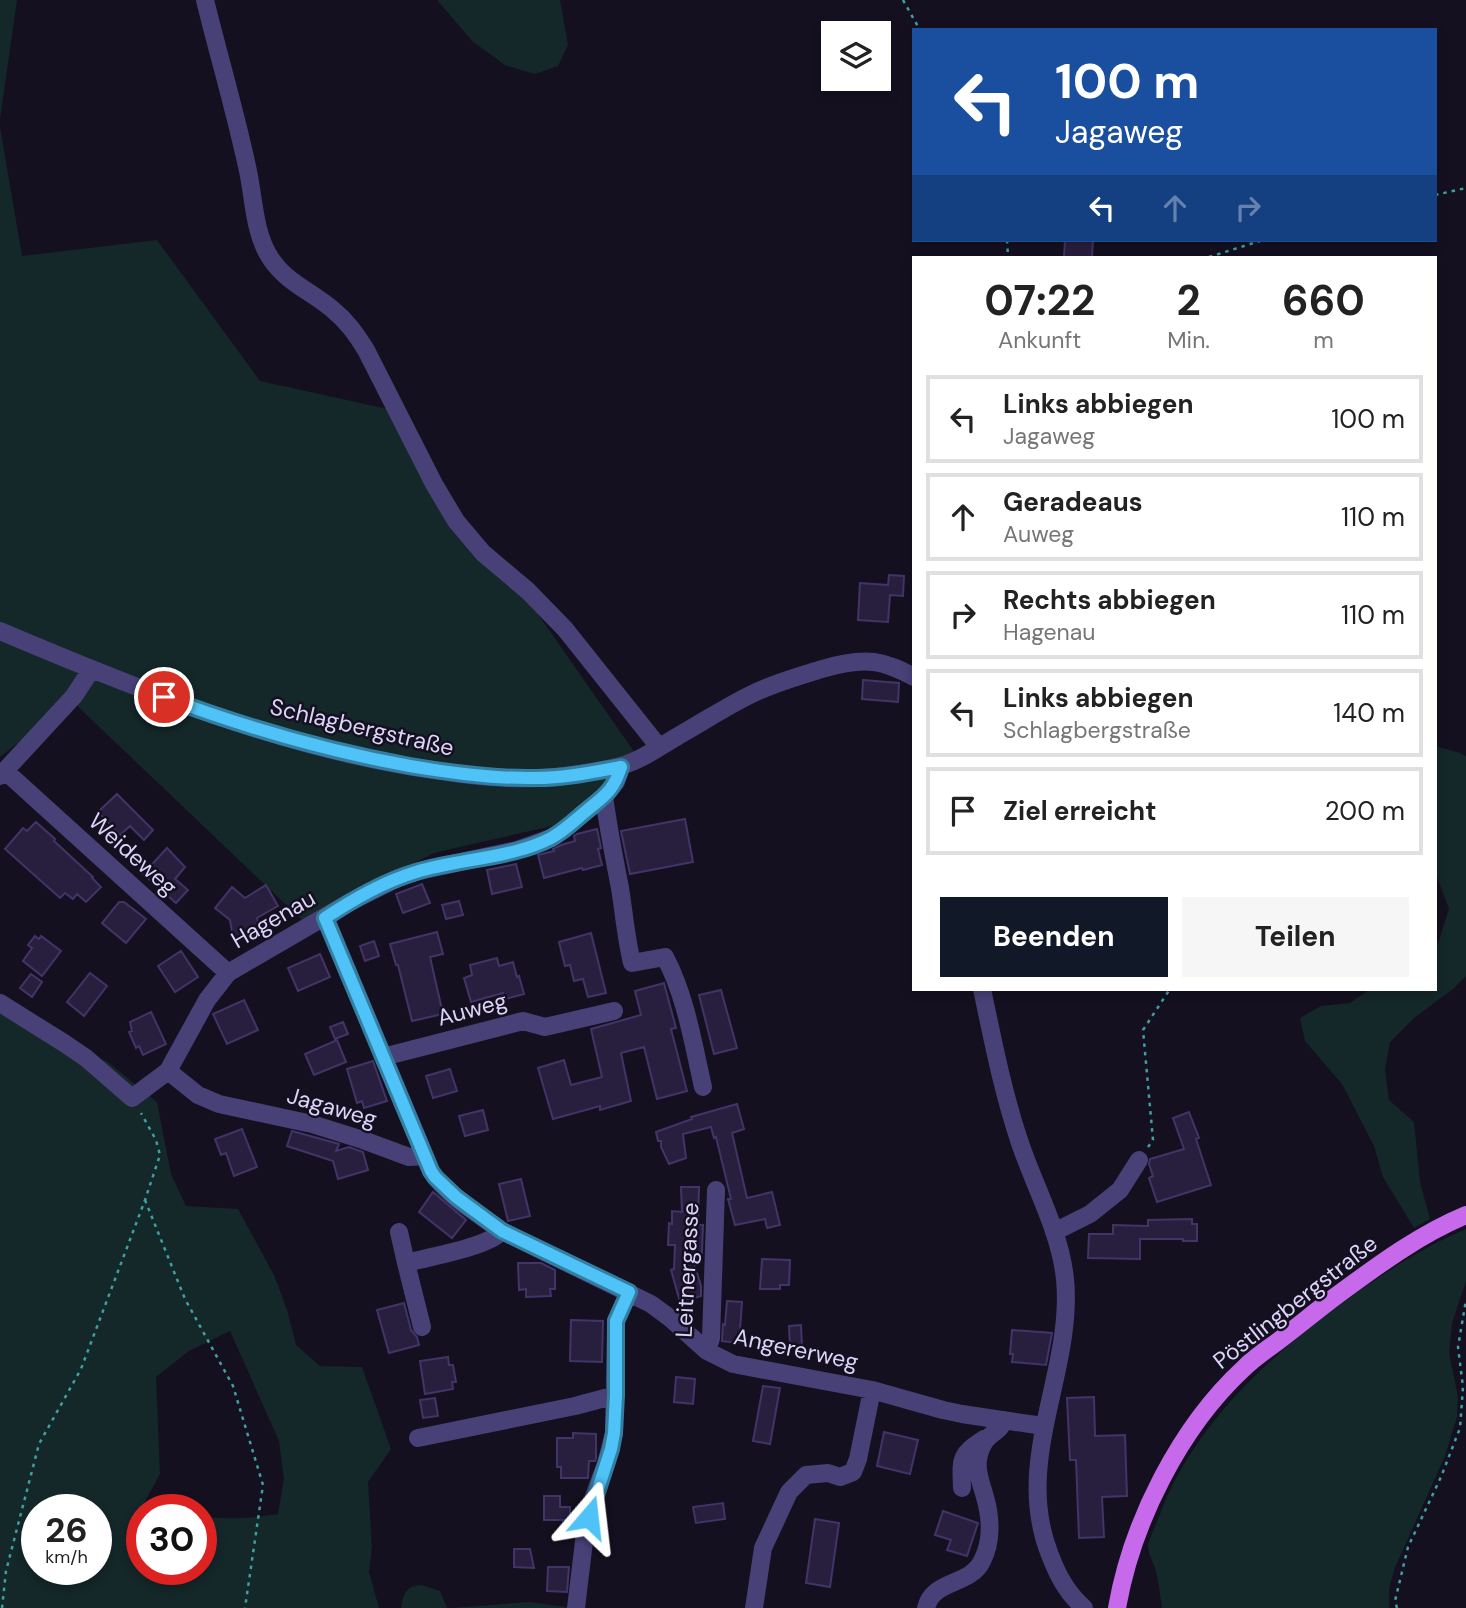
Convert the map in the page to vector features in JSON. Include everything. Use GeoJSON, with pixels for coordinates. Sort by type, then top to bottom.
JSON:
{"type":"FeatureCollection","features":[{"type":"Feature","properties":{"kind":"main road","name":"Pöstlingbergstraße"},"geometry":{"type":"LineString","coordinates":[[1117,1608],[1128,1563],[1144,1519],[1166,1471],[1192,1426],[1209,1404],[1244,1367],[1367,1273],[1403,1248],[1466,1215]]}},
{"type":"Feature","properties":{"kind":"street"},"geometry":{"type":"LineString","coordinates":[[205,0],[248,170],[258,227],[270,258],[292,281],[331,307],[355,331],[456,521],[483,553],[528,591],[565,628],[659,747]]}},
{"type":"Feature","properties":{"kind":"street","name":"Schlagbergstraße"},"geometry":{"type":"LineString","coordinates":[[0,631],[91,670],[213,716],[366,758],[454,774],[499,778],[577,775],[621,767],[752,694],[835,665],[873,662],[890,665],[912,676]]}},
{"type":"Feature","properties":{"kind":"street","name":"Weideweg"},"geometry":{"type":"LineString","coordinates":[[91,670],[74,696],[2,773],[228,973]]}},
{"type":"Feature","properties":{"kind":"street","name":"Hagenau"},"geometry":{"type":"LineString","coordinates":[[132,1098],[168,1071],[207,1000],[228,973],[375,888],[398,878],[544,841],[565,829],[604,796],[616,782],[621,767]]}},
{"type":"Feature","properties":{"kind":"street"},"geometry":{"type":"LineString","coordinates":[[604,796],[632,963],[666,957],[682,998],[703,1087]]}},
{"type":"Feature","properties":{"kind":"street"},"geometry":{"type":"LineString","coordinates":[[325,918],[431,1171],[443,1186],[502,1231],[629,1292],[616,1321],[614,1433],[585,1533],[576,1608]]}},
{"type":"Feature","properties":{"kind":"street"},"geometry":{"type":"LineString","coordinates":[[982,991],[1012,1119],[1044,1202],[1065,1276],[1065,1320],[1043,1426],[1037,1487],[1039,1523],[1065,1588],[1084,1608]]}},
{"type":"Feature","properties":{"kind":"street"},"geometry":{"type":"LineString","coordinates":[[0,1003],[86,1058],[132,1098]]}},
{"type":"Feature","properties":{"kind":"street","name":"Auweg"},"geometry":{"type":"LineString","coordinates":[[383,1058],[523,1021],[545,1027],[614,1011]]}},
{"type":"Feature","properties":{"kind":"street","name":"Jagaweg"},"geometry":{"type":"LineString","coordinates":[[168,1071],[198,1095],[219,1104],[312,1124],[409,1157],[425,1156]]}},
{"type":"Feature","properties":{"kind":"street"},"geometry":{"type":"LineString","coordinates":[[1054,1232],[1090,1214],[1119,1190],[1139,1160]]}},
{"type":"Feature","properties":{"kind":"street","name":"Leitnergasse"},"geometry":{"type":"LineString","coordinates":[[707,1352],[711,1338],[716,1190]]}},
{"type":"Feature","properties":{"kind":"street"},"geometry":{"type":"LineString","coordinates":[[406,1263],[485,1243],[502,1231]]}},
{"type":"Feature","properties":{"kind":"street"},"geometry":{"type":"LineString","coordinates":[[398,1232],[422,1327]]}},
{"type":"Feature","properties":{"kind":"street","name":"Angererweg"},"geometry":{"type":"LineString","coordinates":[[629,1292],[660,1310],[707,1352],[721,1360],[747,1368],[872,1390],[943,1410],[1043,1426]]}},
{"type":"Feature","properties":{"kind":"street","name":"Angererweg"},"geometry":{"type":"LineString","coordinates":[[754,1608],[763,1548],[789,1492],[806,1475],[828,1473],[839,1477],[853,1472],[872,1390]]}},
{"type":"Feature","properties":{"kind":"street"},"geometry":{"type":"LineString","coordinates":[[418,1438],[616,1395]]}},
{"type":"Feature","properties":{"kind":"street"},"geometry":{"type":"LineString","coordinates":[[962,1488],[962,1459],[970,1449],[998,1430],[1004,1420]]}},
{"type":"Feature","properties":{"kind":"street"},"geometry":{"type":"LineString","coordinates":[[926,1608],[934,1592],[970,1575],[981,1564],[986,1553],[990,1524],[977,1465],[987,1437]]}},
{"type":"Feature","properties":{"kind":"path"},"geometry":{"type":"LineString","coordinates":[[903,0],[919,28]]}},
{"type":"Feature","properties":{"kind":"path"},"geometry":{"type":"LineString","coordinates":[[1437,195],[1466,188]]}},
{"type":"Feature","properties":{"kind":"path"},"geometry":{"type":"LineString","coordinates":[[1212,256],[1257,242]]}},
{"type":"Feature","properties":{"kind":"path"},"geometry":{"type":"LineString","coordinates":[[1139,1160],[1153,1140],[1143,1030],[1169,991]]}},
{"type":"Feature","properties":{"kind":"path"},"geometry":{"type":"LineString","coordinates":[[2,1608],[6,1571],[39,1444],[81,1369],[145,1200],[159,1155],[156,1140],[132,1098]]}},
{"type":"Feature","properties":{"kind":"path"},"geometry":{"type":"LineString","coordinates":[[145,1200],[185,1299],[233,1386],[263,1485],[245,1608]]}},
{"type":"Feature","properties":{"kind":"path"},"geometry":{"type":"LineString","coordinates":[[1397,1608],[1395,1601],[1408,1548],[1460,1428],[1463,1387],[1458,1347],[1466,1300]]}},
{"type":"Feature","properties":{"kind":"green space"},"geometry":{"type":"Polygon","coordinates":[[[0,0],[17,0],[0,119],[0,0]]]}},
{"type":"Feature","properties":{"kind":"green space"},"geometry":{"type":"Polygon","coordinates":[[[437,0],[560,0],[568,45],[558,66],[535,74],[505,65],[472,41],[437,0]]]}},
{"type":"Feature","properties":{"kind":"green space"},"geometry":{"type":"Polygon","coordinates":[[[0,127],[22,256],[157,240],[260,381],[397,411],[457,517],[519,587],[642,763],[565,823],[434,853],[302,920],[72,701],[0,757],[0,127]]]}},
{"type":"Feature","properties":{"kind":"green space"},"geometry":{"type":"Polygon","coordinates":[[[1437,747],[1466,756],[1466,976],[1414,1018],[1390,1042],[1385,1070],[1389,1100],[1414,1122],[1420,1182],[1430,1219],[1414,1228],[1383,1177],[1374,1146],[1342,1084],[1305,1041],[1300,1018],[1321,1006],[1350,1003],[1367,991],[1437,991],[1437,946],[1449,909],[1437,877],[1437,747]]]}},
{"type":"Feature","properties":{"kind":"green space"},"geometry":{"type":"Polygon","coordinates":[[[0,1003],[109,1063],[157,1102],[171,1174],[186,1206],[238,1209],[274,1275],[296,1345],[320,1366],[362,1367],[391,1449],[368,1482],[372,1547],[369,1572],[379,1608],[0,1608],[0,1003]],[[230,1331],[189,1351],[156,1377],[160,1474],[149,1494],[126,1494],[126,1585],[217,1585],[217,1518],[278,1514],[284,1479],[279,1441],[230,1331]]]}},
{"type":"Feature","properties":{"kind":"green space"},"geometry":{"type":"Polygon","coordinates":[[[1466,1229],[1466,1281],[1452,1323],[1449,1353],[1458,1397],[1457,1417],[1445,1456],[1394,1570],[1389,1589],[1389,1608],[1162,1608],[1148,1543],[1176,1478],[1218,1416],[1269,1362],[1326,1315],[1409,1258],[1466,1229]]]}},
{"type":"Feature","properties":{"kind":"green space"},"geometry":{"type":"Polygon","coordinates":[[[422,1585],[440,1591],[447,1608],[401,1608],[406,1591],[422,1585]]]}},
{"type":"Feature","properties":{"kind":"green space"},"geometry":{"type":"Polygon","coordinates":[[[529,1602],[574,1608],[451,1608],[529,1602]]]}},
{"type":"Feature","properties":{"kind":"building"},"geometry":{"type":"Polygon","coordinates":[[[1065,242],[1093,242],[1092,256],[1064,256],[1065,242]]]}},
{"type":"Feature","properties":{"kind":"building"},"geometry":{"type":"Polygon","coordinates":[[[889,575],[904,576],[903,596],[890,595],[888,622],[858,620],[860,583],[888,585],[889,575]]]}},
{"type":"Feature","properties":{"kind":"building"},"geometry":{"type":"Polygon","coordinates":[[[863,680],[899,683],[898,702],[862,699],[863,680]]]}},
{"type":"Feature","properties":{"kind":"building"},"geometry":{"type":"Polygon","coordinates":[[[117,794],[153,830],[144,840],[130,826],[120,835],[98,812],[117,794]]]}},
{"type":"Feature","properties":{"kind":"building"},"geometry":{"type":"Polygon","coordinates":[[[685,819],[693,862],[630,874],[621,831],[685,819]]]}},
{"type":"Feature","properties":{"kind":"building"},"geometry":{"type":"Polygon","coordinates":[[[36,822],[101,887],[86,902],[77,894],[73,899],[65,893],[60,898],[5,849],[23,828],[27,831],[36,822]]]}},
{"type":"Feature","properties":{"kind":"building"},"geometry":{"type":"Polygon","coordinates":[[[597,829],[602,865],[544,878],[538,855],[575,841],[574,836],[577,834],[597,829]]]}},
{"type":"Feature","properties":{"kind":"building"},"geometry":{"type":"Polygon","coordinates":[[[167,848],[185,867],[175,879],[188,890],[176,903],[143,874],[167,848]]]}},
{"type":"Feature","properties":{"kind":"building"},"geometry":{"type":"Polygon","coordinates":[[[516,864],[522,887],[492,894],[487,870],[516,864]]]}},
{"type":"Feature","properties":{"kind":"building"},"geometry":{"type":"Polygon","coordinates":[[[422,884],[430,903],[403,913],[396,894],[422,884]]]}},
{"type":"Feature","properties":{"kind":"building"},"geometry":{"type":"Polygon","coordinates":[[[266,885],[278,906],[257,918],[260,934],[233,938],[230,920],[215,908],[232,887],[245,898],[266,885]]]}},
{"type":"Feature","properties":{"kind":"building"},"geometry":{"type":"Polygon","coordinates":[[[459,901],[463,915],[446,919],[442,905],[459,901]]]}},
{"type":"Feature","properties":{"kind":"building"},"geometry":{"type":"Polygon","coordinates":[[[119,902],[124,902],[146,919],[126,943],[102,923],[119,902]]]}},
{"type":"Feature","properties":{"kind":"building"},"geometry":{"type":"Polygon","coordinates":[[[437,932],[443,954],[430,957],[443,1014],[412,1021],[390,944],[437,932]]]}},
{"type":"Feature","properties":{"kind":"building"},"geometry":{"type":"Polygon","coordinates":[[[591,933],[606,993],[588,997],[583,979],[574,981],[570,965],[565,966],[559,942],[591,933]]]}},
{"type":"Feature","properties":{"kind":"building"},"geometry":{"type":"Polygon","coordinates":[[[35,936],[39,939],[41,936],[61,951],[42,976],[23,961],[32,948],[28,945],[35,936]]]}},
{"type":"Feature","properties":{"kind":"building"},"geometry":{"type":"Polygon","coordinates":[[[374,941],[379,956],[365,961],[360,946],[374,941]]]}},
{"type":"Feature","properties":{"kind":"building"},"geometry":{"type":"Polygon","coordinates":[[[181,951],[198,977],[175,992],[158,966],[181,951]]]}},
{"type":"Feature","properties":{"kind":"building"},"geometry":{"type":"Polygon","coordinates":[[[320,954],[330,977],[298,991],[288,968],[320,954]]]}},
{"type":"Feature","properties":{"kind":"building"},"geometry":{"type":"Polygon","coordinates":[[[497,958],[499,966],[513,962],[524,994],[505,999],[503,993],[471,1002],[464,978],[472,975],[470,965],[497,958]]]}},
{"type":"Feature","properties":{"kind":"building"},"geometry":{"type":"Polygon","coordinates":[[[90,973],[107,986],[84,1016],[67,1002],[90,973]]]}},
{"type":"Feature","properties":{"kind":"building"},"geometry":{"type":"Polygon","coordinates":[[[31,974],[42,982],[32,997],[20,988],[31,974]]]}},
{"type":"Feature","properties":{"kind":"building"},"geometry":{"type":"Polygon","coordinates":[[[664,983],[676,1028],[671,1029],[687,1091],[657,1099],[644,1047],[621,1053],[631,1101],[553,1119],[538,1068],[564,1060],[571,1085],[602,1077],[591,1029],[641,1015],[635,991],[664,983]]]}},
{"type":"Feature","properties":{"kind":"building"},"geometry":{"type":"Polygon","coordinates":[[[721,990],[737,1048],[714,1054],[699,995],[721,990]]]}},
{"type":"Feature","properties":{"kind":"building"},"geometry":{"type":"Polygon","coordinates":[[[244,1000],[258,1030],[227,1044],[213,1014],[244,1000]]]}},
{"type":"Feature","properties":{"kind":"building"},"geometry":{"type":"Polygon","coordinates":[[[151,1012],[166,1044],[143,1055],[139,1046],[136,1048],[129,1032],[132,1031],[130,1022],[151,1012]]]}},
{"type":"Feature","properties":{"kind":"building"},"geometry":{"type":"Polygon","coordinates":[[[343,1022],[348,1034],[335,1039],[330,1027],[343,1022]]]}},
{"type":"Feature","properties":{"kind":"building"},"geometry":{"type":"Polygon","coordinates":[[[337,1040],[346,1062],[314,1075],[305,1054],[337,1040]]]}},
{"type":"Feature","properties":{"kind":"building"},"geometry":{"type":"Polygon","coordinates":[[[373,1061],[387,1101],[364,1108],[362,1101],[357,1103],[347,1069],[373,1061]]]}},
{"type":"Feature","properties":{"kind":"building"},"geometry":{"type":"Polygon","coordinates":[[[450,1069],[457,1091],[433,1098],[426,1076],[450,1069]]]}},
{"type":"Feature","properties":{"kind":"building"},"geometry":{"type":"Polygon","coordinates":[[[737,1104],[744,1129],[732,1133],[747,1198],[772,1192],[780,1225],[767,1228],[765,1219],[735,1225],[716,1137],[714,1138],[711,1127],[683,1134],[686,1158],[669,1164],[661,1141],[658,1141],[656,1132],[692,1119],[691,1117],[737,1104]]]}},
{"type":"Feature","properties":{"kind":"building"},"geometry":{"type":"Polygon","coordinates":[[[483,1110],[488,1130],[465,1136],[459,1116],[483,1110]]]}},
{"type":"Feature","properties":{"kind":"building"},"geometry":{"type":"Polygon","coordinates":[[[1189,1112],[1211,1185],[1157,1202],[1149,1178],[1153,1176],[1150,1159],[1184,1149],[1173,1118],[1189,1112]]]}},
{"type":"Feature","properties":{"kind":"building"},"geometry":{"type":"Polygon","coordinates":[[[242,1129],[257,1167],[234,1176],[226,1153],[221,1155],[215,1139],[242,1129]]]}},
{"type":"Feature","properties":{"kind":"building"},"geometry":{"type":"Polygon","coordinates":[[[292,1131],[339,1144],[336,1151],[349,1147],[363,1152],[368,1170],[338,1179],[333,1161],[287,1146],[292,1131]]]}},
{"type":"Feature","properties":{"kind":"building"},"geometry":{"type":"Polygon","coordinates":[[[521,1179],[530,1216],[508,1221],[499,1184],[521,1179]]]}},
{"type":"Feature","properties":{"kind":"building"},"geometry":{"type":"Polygon","coordinates":[[[681,1187],[699,1187],[698,1225],[703,1225],[702,1253],[691,1253],[701,1286],[701,1296],[680,1302],[671,1270],[674,1269],[675,1245],[668,1245],[672,1211],[682,1212],[681,1187]]]}},
{"type":"Feature","properties":{"kind":"building"},"geometry":{"type":"Polygon","coordinates":[[[433,1192],[466,1220],[452,1238],[419,1212],[433,1192]]]}},
{"type":"Feature","properties":{"kind":"building"},"geometry":{"type":"Polygon","coordinates":[[[1192,1219],[1192,1224],[1197,1224],[1197,1241],[1140,1239],[1140,1259],[1088,1258],[1089,1234],[1113,1234],[1113,1225],[1148,1226],[1148,1220],[1192,1219]]]}},
{"type":"Feature","properties":{"kind":"building"},"geometry":{"type":"Polygon","coordinates":[[[762,1259],[790,1260],[789,1285],[780,1285],[780,1289],[760,1289],[762,1259]]]}},
{"type":"Feature","properties":{"kind":"building"},"geometry":{"type":"Polygon","coordinates":[[[518,1263],[541,1263],[555,1270],[555,1289],[550,1289],[551,1296],[526,1297],[526,1289],[519,1290],[518,1263]]]}},
{"type":"Feature","properties":{"kind":"building"},"geometry":{"type":"Polygon","coordinates":[[[727,1301],[742,1302],[739,1343],[722,1341],[727,1301]]]}},
{"type":"Feature","properties":{"kind":"building"},"geometry":{"type":"Polygon","coordinates":[[[404,1303],[411,1330],[419,1345],[389,1353],[377,1310],[404,1303]]]}},
{"type":"Feature","properties":{"kind":"building"},"geometry":{"type":"Polygon","coordinates":[[[571,1320],[603,1321],[602,1362],[570,1361],[571,1320]]]}},
{"type":"Feature","properties":{"kind":"building"},"geometry":{"type":"Polygon","coordinates":[[[801,1325],[802,1348],[790,1348],[789,1326],[801,1325]]]}},
{"type":"Feature","properties":{"kind":"building"},"geometry":{"type":"Polygon","coordinates":[[[1012,1330],[1052,1333],[1046,1365],[1012,1362],[1012,1330]]]}},
{"type":"Feature","properties":{"kind":"building"},"geometry":{"type":"Polygon","coordinates":[[[448,1357],[449,1365],[453,1365],[456,1382],[452,1382],[453,1389],[425,1394],[420,1361],[448,1357]]]}},
{"type":"Feature","properties":{"kind":"building"},"geometry":{"type":"Polygon","coordinates":[[[676,1377],[695,1379],[693,1404],[674,1402],[676,1377]]]}},
{"type":"Feature","properties":{"kind":"building"},"geometry":{"type":"Polygon","coordinates":[[[763,1386],[780,1388],[770,1444],[753,1441],[763,1386]]]}},
{"type":"Feature","properties":{"kind":"building"},"geometry":{"type":"Polygon","coordinates":[[[1094,1397],[1095,1436],[1125,1435],[1127,1496],[1102,1497],[1104,1537],[1079,1538],[1076,1460],[1070,1460],[1067,1398],[1094,1397]]]}},
{"type":"Feature","properties":{"kind":"building"},"geometry":{"type":"Polygon","coordinates":[[[435,1398],[438,1416],[423,1418],[420,1400],[435,1398]]]}},
{"type":"Feature","properties":{"kind":"building"},"geometry":{"type":"Polygon","coordinates":[[[884,1432],[918,1440],[910,1474],[877,1466],[884,1432]]]}},
{"type":"Feature","properties":{"kind":"building"},"geometry":{"type":"Polygon","coordinates":[[[573,1433],[596,1434],[596,1458],[595,1461],[589,1461],[588,1478],[561,1478],[561,1467],[557,1467],[557,1438],[573,1438],[573,1433]]]}},
{"type":"Feature","properties":{"kind":"building"},"geometry":{"type":"Polygon","coordinates":[[[544,1496],[560,1496],[560,1507],[570,1507],[570,1520],[544,1520],[544,1496]]]}},
{"type":"Feature","properties":{"kind":"building"},"geometry":{"type":"Polygon","coordinates":[[[723,1503],[725,1519],[696,1523],[693,1507],[723,1503]]]}},
{"type":"Feature","properties":{"kind":"building"},"geometry":{"type":"Polygon","coordinates":[[[943,1511],[978,1523],[967,1556],[947,1550],[951,1540],[935,1535],[943,1511]]]}},
{"type":"Feature","properties":{"kind":"building"},"geometry":{"type":"Polygon","coordinates":[[[815,1519],[839,1523],[830,1587],[806,1583],[815,1519]]]}},
{"type":"Feature","properties":{"kind":"building"},"geometry":{"type":"Polygon","coordinates":[[[514,1549],[530,1549],[534,1568],[514,1567],[514,1549]]]}},
{"type":"Feature","properties":{"kind":"building"},"geometry":{"type":"Polygon","coordinates":[[[548,1567],[569,1567],[567,1592],[547,1591],[548,1567]]]}},
{"type":"Feature","properties":{"kind":"route"},"geometry":{"type":"LineString","coordinates":[[164,697],[213,716],[288,738],[366,758],[454,774],[537,778],[577,775],[621,767],[616,782],[604,796],[551,838],[517,850],[398,878],[375,888],[325,918],[435,1177],[456,1197],[502,1231],[629,1292],[616,1321],[614,1433],[589,1517]]}}]}
